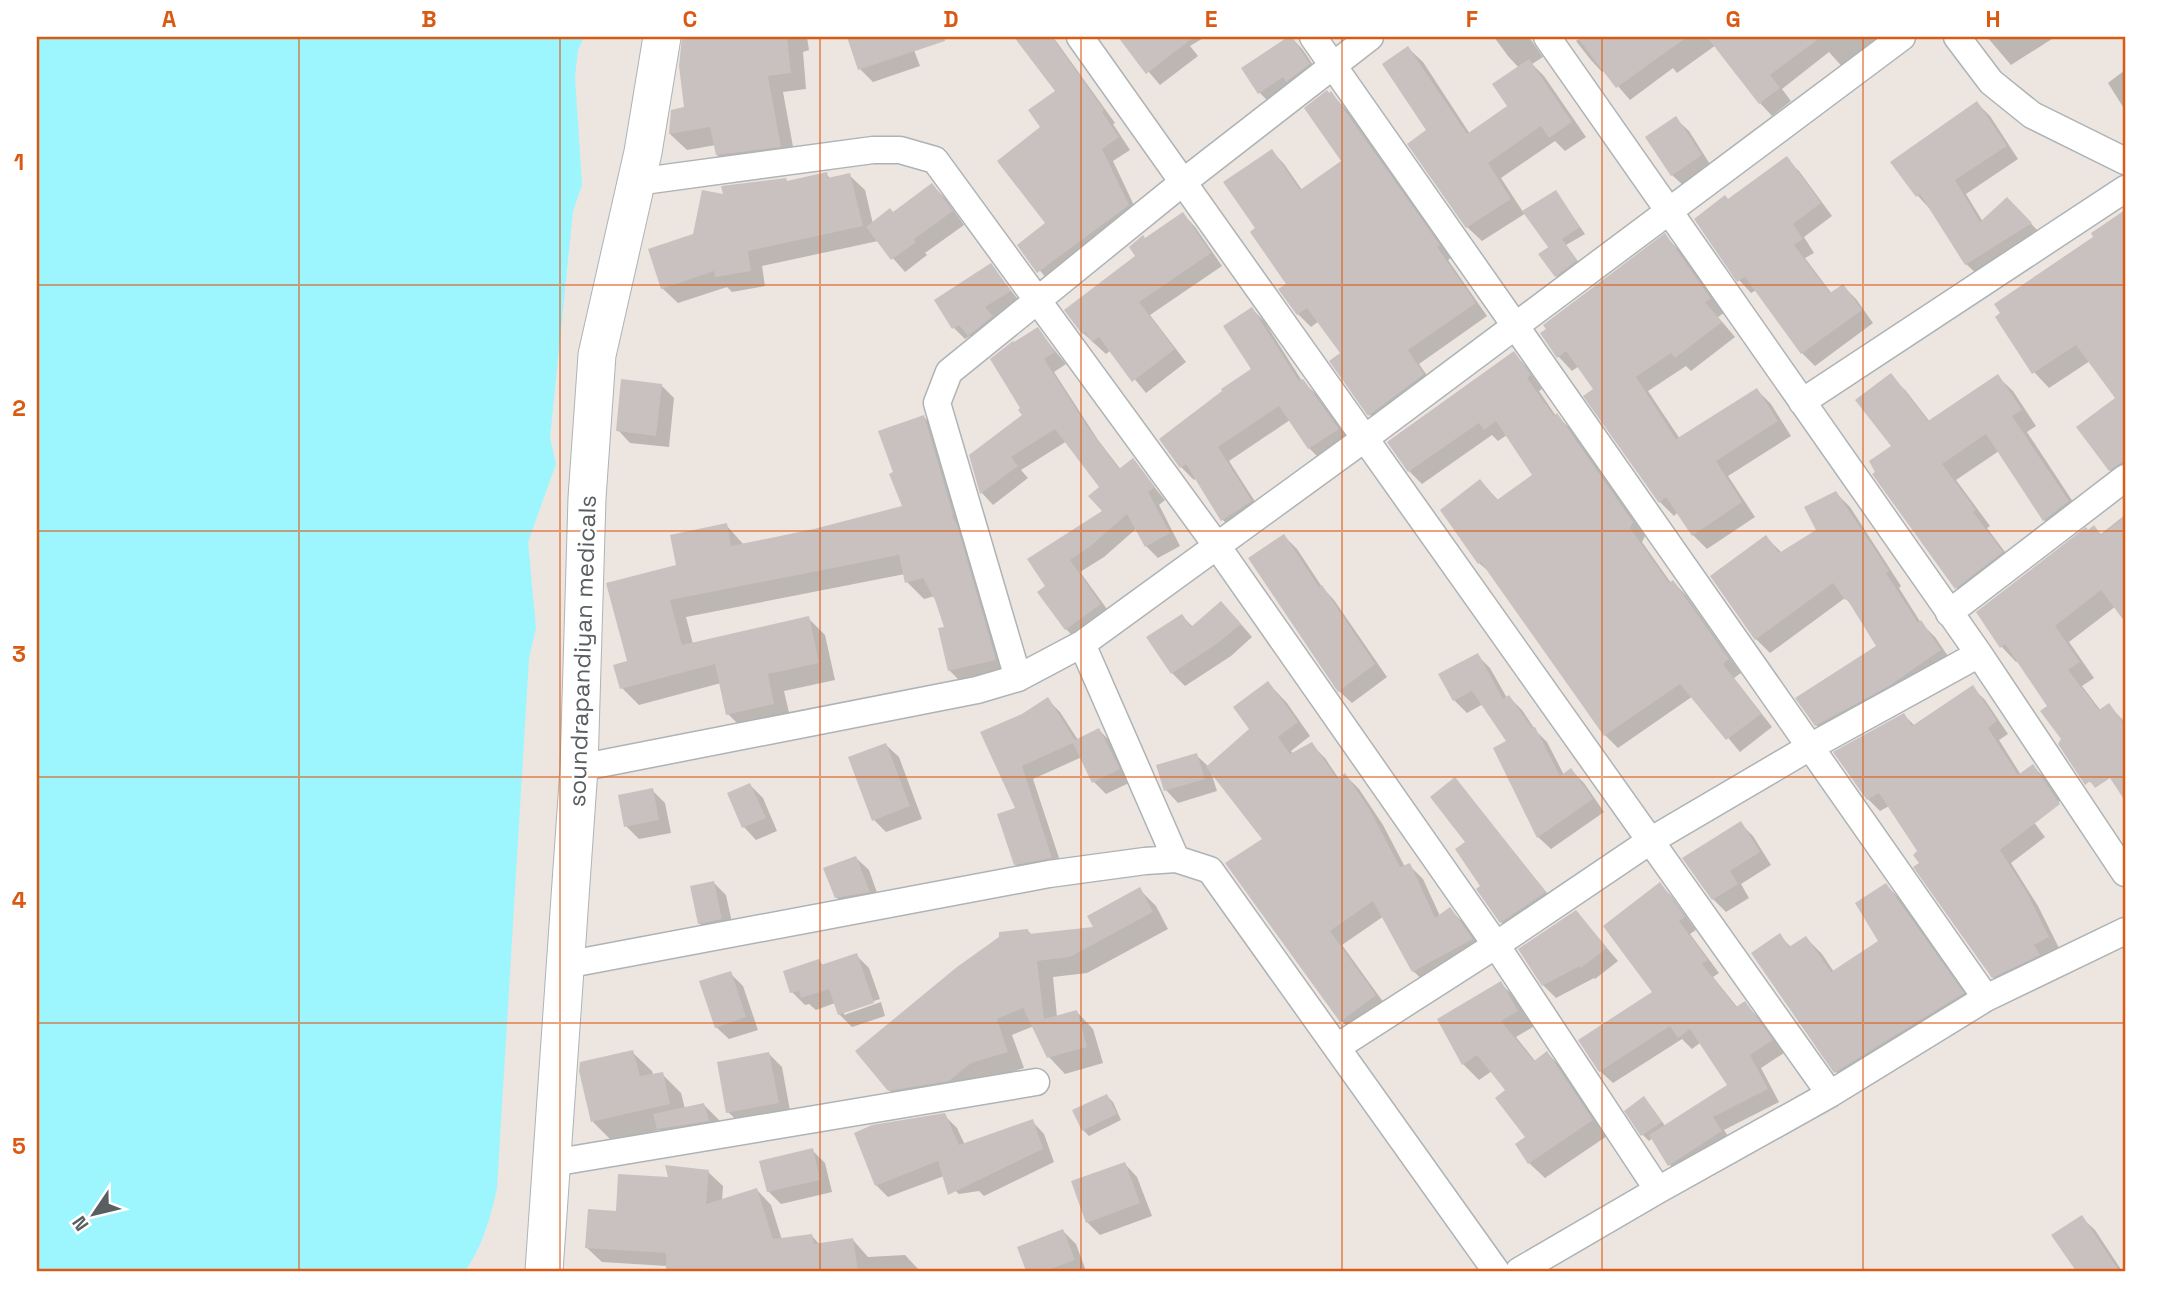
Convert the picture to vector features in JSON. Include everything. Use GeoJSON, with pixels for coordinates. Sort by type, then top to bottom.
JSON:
{"type":"FeatureCollection","features":[{"type":"Feature","properties":{"kind":"main road","name":"soundrapandiyan medicals"},"geometry":{"type":"LineString","coordinates":[[544,1271],[579,768],[587,498],[597,355],[636,182],[662,37]]}},
{"type":"Feature","properties":{"kind":"street"},"geometry":{"type":"LineString","coordinates":[[1080,37],[1830,1094]]}},
{"type":"Feature","properties":{"kind":"street"},"geometry":{"type":"LineString","coordinates":[[1313,37],[1986,998]]}},
{"type":"Feature","properties":{"kind":"street"},"geometry":{"type":"LineString","coordinates":[[1018,678],[937,403],[949,372],[1182,183],[1370,37]]}},
{"type":"Feature","properties":{"kind":"street"},"geometry":{"type":"LineString","coordinates":[[1547,37],[1979,654],[2125,873]]}},
{"type":"Feature","properties":{"kind":"street"},"geometry":{"type":"LineString","coordinates":[[579,768],[977,691],[1018,678],[1082,644],[1364,439],[1900,37]]}},
{"type":"Feature","properties":{"kind":"street"},"geometry":{"type":"LineString","coordinates":[[1957,37],[1991,82],[2032,115],[2125,160]]}},
{"type":"Feature","properties":{"kind":"street"},"geometry":{"type":"LineString","coordinates":[[636,182],[873,150],[900,150],[935,160],[1217,546],[1496,945],[1658,1190]]}},
{"type":"Feature","properties":{"kind":"street"},"geometry":{"type":"LineString","coordinates":[[1802,402],[2125,188]]}},
{"type":"Feature","properties":{"kind":"street"},"geometry":{"type":"LineString","coordinates":[[1949,613],[2125,478]]}},
{"type":"Feature","properties":{"kind":"street"},"geometry":{"type":"LineString","coordinates":[[1082,644],[1176,859]]}},
{"type":"Feature","properties":{"kind":"street"},"geometry":{"type":"LineString","coordinates":[[1337,1047],[1496,945],[1650,841],[1810,747],[1979,654]]}},
{"type":"Feature","properties":{"kind":"street"},"geometry":{"type":"LineString","coordinates":[[565,965],[1049,874],[1176,859],[1210,870],[1496,1271]]}},
{"type":"Feature","properties":{"kind":"street"},"geometry":{"type":"LineString","coordinates":[[1519,1271],[1830,1094],[1986,998],[2125,931]]}},
{"type":"Feature","properties":{"kind":"street"},"geometry":{"type":"LineString","coordinates":[[552,1163],[1036,1082]]}},
{"type":"Feature","properties":{"kind":"water"},"geometry":{"type":"Polygon","coordinates":[[[37,37],[584,37],[578,50],[575,77],[582,185],[573,211],[550,438],[556,464],[528,542],[536,628],[529,658],[497,1188],[485,1231],[465,1271],[37,1271],[37,37]]]}},
{"type":"Feature","properties":{"kind":"building"},"geometry":{"type":"Polygon","coordinates":[[[682,37],[787,37],[791,73],[768,76],[781,147],[716,155],[710,127],[669,134],[671,110],[684,107],[679,66],[682,37]]]}},
{"type":"Feature","properties":{"kind":"building"},"geometry":{"type":"Polygon","coordinates":[[[847,37],[944,37],[945,41],[858,70],[847,37]]]}},
{"type":"Feature","properties":{"kind":"building"},"geometry":{"type":"Polygon","coordinates":[[[1014,37],[1052,37],[1104,110],[1102,112],[1119,137],[1102,149],[1129,205],[1037,273],[1017,245],[1045,223],[997,161],[1040,127],[1028,110],[1055,91],[1014,37]]]}},
{"type":"Feature","properties":{"kind":"building"},"geometry":{"type":"Polygon","coordinates":[[[1118,37],[1194,37],[1146,74],[1118,37]]]}},
{"type":"Feature","properties":{"kind":"building"},"geometry":{"type":"Polygon","coordinates":[[[1292,37],[1310,64],[1286,82],[1283,77],[1258,94],[1241,68],[1292,37]]]}},
{"type":"Feature","properties":{"kind":"building"},"geometry":{"type":"Polygon","coordinates":[[[1577,37],[1687,37],[1616,88],[1577,37]]]}},
{"type":"Feature","properties":{"kind":"building"},"geometry":{"type":"Polygon","coordinates":[[[1707,37],[1821,37],[1770,75],[1780,88],[1759,104],[1707,37]]]}},
{"type":"Feature","properties":{"kind":"building"},"geometry":{"type":"Polygon","coordinates":[[[1408,46],[1467,134],[1507,106],[1492,84],[1529,59],[1572,122],[1549,138],[1541,126],[1488,163],[1511,199],[1466,228],[1407,144],[1426,130],[1382,64],[1408,46]]]}},
{"type":"Feature","properties":{"kind":"building"},"geometry":{"type":"Polygon","coordinates":[[[1327,90],[1329,93],[1331,91],[1440,245],[1437,247],[1476,303],[1408,350],[1424,374],[1368,416],[1329,361],[1340,353],[1307,308],[1297,315],[1278,289],[1286,284],[1250,232],[1255,228],[1223,182],[1272,149],[1300,190],[1341,161],[1304,108],[1327,90]]]}},
{"type":"Feature","properties":{"kind":"building"},"geometry":{"type":"Polygon","coordinates":[[[1977,101],[2007,146],[1955,180],[1980,222],[2007,197],[2032,223],[1965,265],[1920,194],[1916,197],[1890,162],[1977,101]]]}},
{"type":"Feature","properties":{"kind":"building"},"geometry":{"type":"Polygon","coordinates":[[[1676,116],[1702,155],[1671,176],[1645,137],[1676,116]]]}},
{"type":"Feature","properties":{"kind":"building"},"geometry":{"type":"Polygon","coordinates":[[[1787,156],[1821,203],[1793,224],[1803,239],[1794,245],[1830,293],[1843,284],[1862,310],[1801,354],[1745,277],[1737,282],[1694,219],[1725,195],[1728,199],[1787,156]]]}},
{"type":"Feature","properties":{"kind":"building"},"geometry":{"type":"Polygon","coordinates":[[[827,172],[828,178],[850,173],[863,226],[748,251],[751,271],[715,277],[714,271],[661,289],[648,249],[693,234],[702,190],[723,194],[721,186],[786,178],[787,181],[827,172]]]}},
{"type":"Feature","properties":{"kind":"building"},"geometry":{"type":"Polygon","coordinates":[[[932,183],[953,211],[914,239],[916,242],[891,260],[866,227],[890,208],[893,212],[932,183]]]}},
{"type":"Feature","properties":{"kind":"building"},"geometry":{"type":"Polygon","coordinates":[[[1556,190],[1580,227],[1562,239],[1577,260],[1555,277],[1538,254],[1550,246],[1548,247],[1522,211],[1556,190]]]}},
{"type":"Feature","properties":{"kind":"building"},"geometry":{"type":"Polygon","coordinates":[[[2125,210],[2125,460],[2109,471],[2076,427],[2115,398],[2076,345],[2032,374],[1995,317],[2000,313],[1994,304],[2093,237],[2091,233],[2125,210]]]}},
{"type":"Feature","properties":{"kind":"building"},"geometry":{"type":"Polygon","coordinates":[[[1183,212],[1211,253],[1139,302],[1175,349],[1132,382],[1099,337],[1092,342],[1085,332],[1082,334],[1064,310],[1135,256],[1129,247],[1143,235],[1145,238],[1183,212]]]}},
{"type":"Feature","properties":{"kind":"building"},"geometry":{"type":"Polygon","coordinates":[[[1665,233],[1711,299],[1705,302],[1722,322],[1675,358],[1671,353],[1636,377],[1676,439],[1757,388],[1778,421],[1716,461],[1742,502],[1692,536],[1666,497],[1659,503],[1583,396],[1593,389],[1566,351],[1557,358],[1540,333],[1546,329],[1543,325],[1665,233]]]}},
{"type":"Feature","properties":{"kind":"building"},"geometry":{"type":"Polygon","coordinates":[[[991,263],[1011,291],[985,307],[993,316],[968,336],[959,325],[952,329],[934,300],[991,263]]]}},
{"type":"Feature","properties":{"kind":"building"},"geometry":{"type":"Polygon","coordinates":[[[1252,307],[1299,381],[1303,379],[1339,429],[1308,449],[1279,406],[1218,447],[1252,501],[1221,521],[1186,464],[1180,468],[1159,439],[1222,391],[1221,389],[1251,369],[1223,326],[1252,307]]]}},
{"type":"Feature","properties":{"kind":"building"},"geometry":{"type":"Polygon","coordinates":[[[1038,327],[1055,352],[1044,359],[1087,426],[1119,469],[1133,458],[1155,487],[1148,492],[1170,533],[1145,547],[1127,514],[1092,545],[1070,560],[1101,604],[1065,630],[1037,592],[1045,586],[1027,559],[1102,511],[1088,496],[1099,487],[1055,429],[1011,457],[1018,466],[980,494],[969,455],[1022,415],[990,359],[1013,341],[1038,327]]]}},
{"type":"Feature","properties":{"kind":"building"},"geometry":{"type":"Polygon","coordinates":[[[1514,351],[1531,375],[1527,378],[1554,416],[1557,413],[1633,522],[1630,528],[1669,583],[1673,580],[1729,659],[1723,664],[1761,714],[1726,740],[1680,684],[1604,736],[1481,562],[1478,564],[1440,510],[1480,479],[1497,500],[1532,475],[1496,421],[1484,430],[1479,423],[1408,472],[1387,442],[1514,351]]]}},
{"type":"Feature","properties":{"kind":"building"},"geometry":{"type":"Polygon","coordinates":[[[1891,373],[1928,421],[1998,374],[2022,410],[2012,416],[2069,501],[2043,521],[1986,434],[1942,464],[2003,552],[1955,589],[1872,474],[1875,472],[1869,461],[1891,446],[1855,400],[1891,373]]]}},
{"type":"Feature","properties":{"kind":"building"},"geometry":{"type":"Polygon","coordinates":[[[621,379],[662,384],[656,436],[616,431],[621,379]]]}},
{"type":"Feature","properties":{"kind":"building"},"geometry":{"type":"Polygon","coordinates":[[[924,415],[996,660],[948,671],[938,628],[944,627],[935,600],[923,578],[905,583],[899,555],[670,600],[682,645],[809,616],[819,663],[768,674],[774,704],[726,715],[715,664],[620,689],[613,665],[627,661],[606,583],[676,565],[670,535],[727,523],[731,546],[814,529],[902,506],[889,474],[893,472],[878,431],[924,415]]]}},
{"type":"Feature","properties":{"kind":"building"},"geometry":{"type":"Polygon","coordinates":[[[1836,491],[1889,571],[1886,573],[1918,623],[1921,620],[1941,650],[1889,686],[1815,726],[1795,698],[1876,646],[1847,599],[1845,600],[1833,583],[1755,640],[1710,576],[1766,535],[1779,553],[1816,530],[1804,507],[1836,491]]]}},
{"type":"Feature","properties":{"kind":"building"},"geometry":{"type":"Polygon","coordinates":[[[2125,516],[2125,622],[2101,590],[2055,626],[2080,662],[2068,670],[2099,710],[2109,703],[2125,725],[2125,801],[2110,778],[2095,788],[2090,781],[2085,785],[2058,744],[2061,739],[2040,711],[2047,706],[2005,644],[2000,648],[1976,612],[2086,527],[2088,530],[2094,525],[2101,535],[2125,516]]]}},
{"type":"Feature","properties":{"kind":"building"},"geometry":{"type":"Polygon","coordinates":[[[1284,534],[1375,664],[1338,692],[1248,558],[1284,534]]]}},
{"type":"Feature","properties":{"kind":"building"},"geometry":{"type":"Polygon","coordinates":[[[1221,601],[1241,624],[1171,674],[1146,637],[1182,614],[1191,627],[1221,601]]]}},
{"type":"Feature","properties":{"kind":"building"},"geometry":{"type":"Polygon","coordinates":[[[1478,653],[1503,699],[1509,695],[1532,728],[1535,727],[1560,776],[1571,768],[1593,799],[1537,838],[1493,748],[1506,741],[1472,691],[1453,701],[1438,674],[1478,653]]]}},
{"type":"Feature","properties":{"kind":"building"},"geometry":{"type":"Polygon","coordinates":[[[1268,681],[1298,722],[1278,737],[1290,754],[1312,742],[1337,779],[1345,773],[1370,810],[1400,867],[1410,863],[1435,918],[1450,907],[1473,939],[1412,972],[1373,901],[1330,931],[1376,995],[1340,1022],[1225,863],[1262,839],[1206,767],[1249,729],[1233,707],[1268,681]]]}},
{"type":"Feature","properties":{"kind":"building"},"geometry":{"type":"Polygon","coordinates":[[[1973,685],[1997,721],[1988,728],[2018,775],[2033,764],[2060,804],[2000,850],[2026,891],[2049,937],[2034,945],[2040,955],[1992,978],[1913,867],[1919,863],[1913,855],[1917,851],[1879,793],[1867,800],[1833,752],[1904,713],[1912,726],[1973,685]]]}},
{"type":"Feature","properties":{"kind":"building"},"geometry":{"type":"Polygon","coordinates":[[[1048,697],[1075,740],[1099,728],[1120,769],[1092,783],[1073,743],[1022,766],[1052,858],[1014,865],[997,814],[1015,808],[980,732],[1022,714],[1048,697]]]}},
{"type":"Feature","properties":{"kind":"building"},"geometry":{"type":"Polygon","coordinates":[[[886,743],[910,806],[872,821],[848,757],[886,743]]]}},
{"type":"Feature","properties":{"kind":"building"},"geometry":{"type":"Polygon","coordinates":[[[1197,753],[1205,779],[1164,791],[1156,765],[1197,753]]]}},
{"type":"Feature","properties":{"kind":"building"},"geometry":{"type":"Polygon","coordinates":[[[1455,777],[1546,892],[1500,923],[1476,889],[1480,886],[1455,849],[1465,842],[1430,797],[1455,777]]]}},
{"type":"Feature","properties":{"kind":"building"},"geometry":{"type":"Polygon","coordinates":[[[750,783],[766,818],[742,828],[727,793],[750,783]]]}},
{"type":"Feature","properties":{"kind":"building"},"geometry":{"type":"Polygon","coordinates":[[[653,788],[659,820],[624,827],[618,795],[653,788]]]}},
{"type":"Feature","properties":{"kind":"building"},"geometry":{"type":"Polygon","coordinates":[[[1741,821],[1760,852],[1730,871],[1738,884],[1712,900],[1682,858],[1741,821]]]}},
{"type":"Feature","properties":{"kind":"building"},"geometry":{"type":"Polygon","coordinates":[[[856,856],[870,892],[835,898],[823,868],[856,856]]]}},
{"type":"Feature","properties":{"kind":"building"},"geometry":{"type":"Polygon","coordinates":[[[714,881],[722,919],[698,924],[690,886],[714,881]]]}},
{"type":"Feature","properties":{"kind":"building"},"geometry":{"type":"Polygon","coordinates":[[[1660,882],[1685,917],[1679,921],[1708,960],[1702,964],[1736,1007],[1745,1001],[1773,1040],[1750,1055],[1768,1089],[1713,1117],[1722,1131],[1668,1166],[1649,1135],[1727,1085],[1690,1029],[1678,1038],[1670,1026],[1599,1072],[1578,1040],[1652,992],[1603,926],[1660,882]]]}},
{"type":"Feature","properties":{"kind":"building"},"geometry":{"type":"Polygon","coordinates":[[[1886,883],[1964,993],[1834,1073],[1751,953],[1780,933],[1789,947],[1806,936],[1831,972],[1878,941],[1855,903],[1886,883]]]}},
{"type":"Feature","properties":{"kind":"building"},"geometry":{"type":"Polygon","coordinates":[[[1140,887],[1153,912],[1070,957],[1037,961],[1044,1019],[1077,1010],[1087,1047],[1047,1058],[1023,1008],[997,1019],[1008,1052],[971,1063],[949,1081],[888,1091],[855,1051],[957,967],[999,937],[999,932],[1028,929],[1029,934],[1093,927],[1087,916],[1140,887]]]}},
{"type":"Feature","properties":{"kind":"building"},"geometry":{"type":"Polygon","coordinates":[[[1576,910],[1607,948],[1581,968],[1580,966],[1542,986],[1518,949],[1576,910]]]}},
{"type":"Feature","properties":{"kind":"building"},"geometry":{"type":"Polygon","coordinates":[[[857,953],[874,1003],[838,1015],[829,989],[801,998],[799,991],[790,993],[783,971],[819,959],[821,965],[857,953]]]}},
{"type":"Feature","properties":{"kind":"building"},"geometry":{"type":"Polygon","coordinates":[[[731,971],[746,1017],[715,1028],[699,981],[731,971]]]}},
{"type":"Feature","properties":{"kind":"building"},"geometry":{"type":"Polygon","coordinates":[[[1501,981],[1518,1011],[1501,1021],[1534,1061],[1547,1051],[1593,1120],[1528,1164],[1515,1144],[1525,1137],[1495,1098],[1505,1090],[1477,1055],[1462,1065],[1437,1019],[1501,981]]]}},
{"type":"Feature","properties":{"kind":"building"},"geometry":{"type":"Polygon","coordinates":[[[633,1050],[640,1076],[663,1072],[670,1104],[591,1122],[579,1071],[580,1062],[633,1050]]]}},
{"type":"Feature","properties":{"kind":"building"},"geometry":{"type":"Polygon","coordinates":[[[769,1052],[779,1103],[726,1113],[717,1062],[769,1052]]]}},
{"type":"Feature","properties":{"kind":"building"},"geometry":{"type":"Polygon","coordinates":[[[1107,1094],[1117,1114],[1082,1131],[1072,1110],[1107,1094]]]}},
{"type":"Feature","properties":{"kind":"building"},"geometry":{"type":"Polygon","coordinates":[[[1644,1096],[1662,1122],[1641,1136],[1624,1111],[1644,1096]]]}},
{"type":"Feature","properties":{"kind":"building"},"geometry":{"type":"Polygon","coordinates":[[[704,1103],[709,1121],[657,1129],[653,1114],[704,1103]]]}},
{"type":"Feature","properties":{"kind":"building"},"geometry":{"type":"Polygon","coordinates":[[[945,1113],[959,1145],[1033,1119],[1043,1149],[948,1195],[938,1161],[875,1186],[854,1133],[872,1125],[945,1113]]]}},
{"type":"Feature","properties":{"kind":"building"},"geometry":{"type":"Polygon","coordinates":[[[813,1148],[820,1180],[767,1192],[759,1161],[813,1148]]]}},
{"type":"Feature","properties":{"kind":"building"},"geometry":{"type":"Polygon","coordinates":[[[1125,1162],[1140,1203],[1086,1223],[1071,1181],[1125,1162]]]}},
{"type":"Feature","properties":{"kind":"building"},"geometry":{"type":"Polygon","coordinates":[[[665,1165],[709,1170],[706,1204],[757,1188],[773,1239],[812,1234],[814,1244],[853,1238],[858,1271],[666,1271],[666,1253],[585,1248],[588,1209],[616,1211],[618,1174],[668,1177],[665,1165]]]}},
{"type":"Feature","properties":{"kind":"building"},"geometry":{"type":"Polygon","coordinates":[[[2082,1215],[2119,1271],[2076,1271],[2051,1235],[2082,1215]]]}},
{"type":"Feature","properties":{"kind":"building"},"geometry":{"type":"Polygon","coordinates":[[[1063,1229],[1075,1260],[1045,1271],[1026,1271],[1017,1247],[1063,1229]]]}}]}
